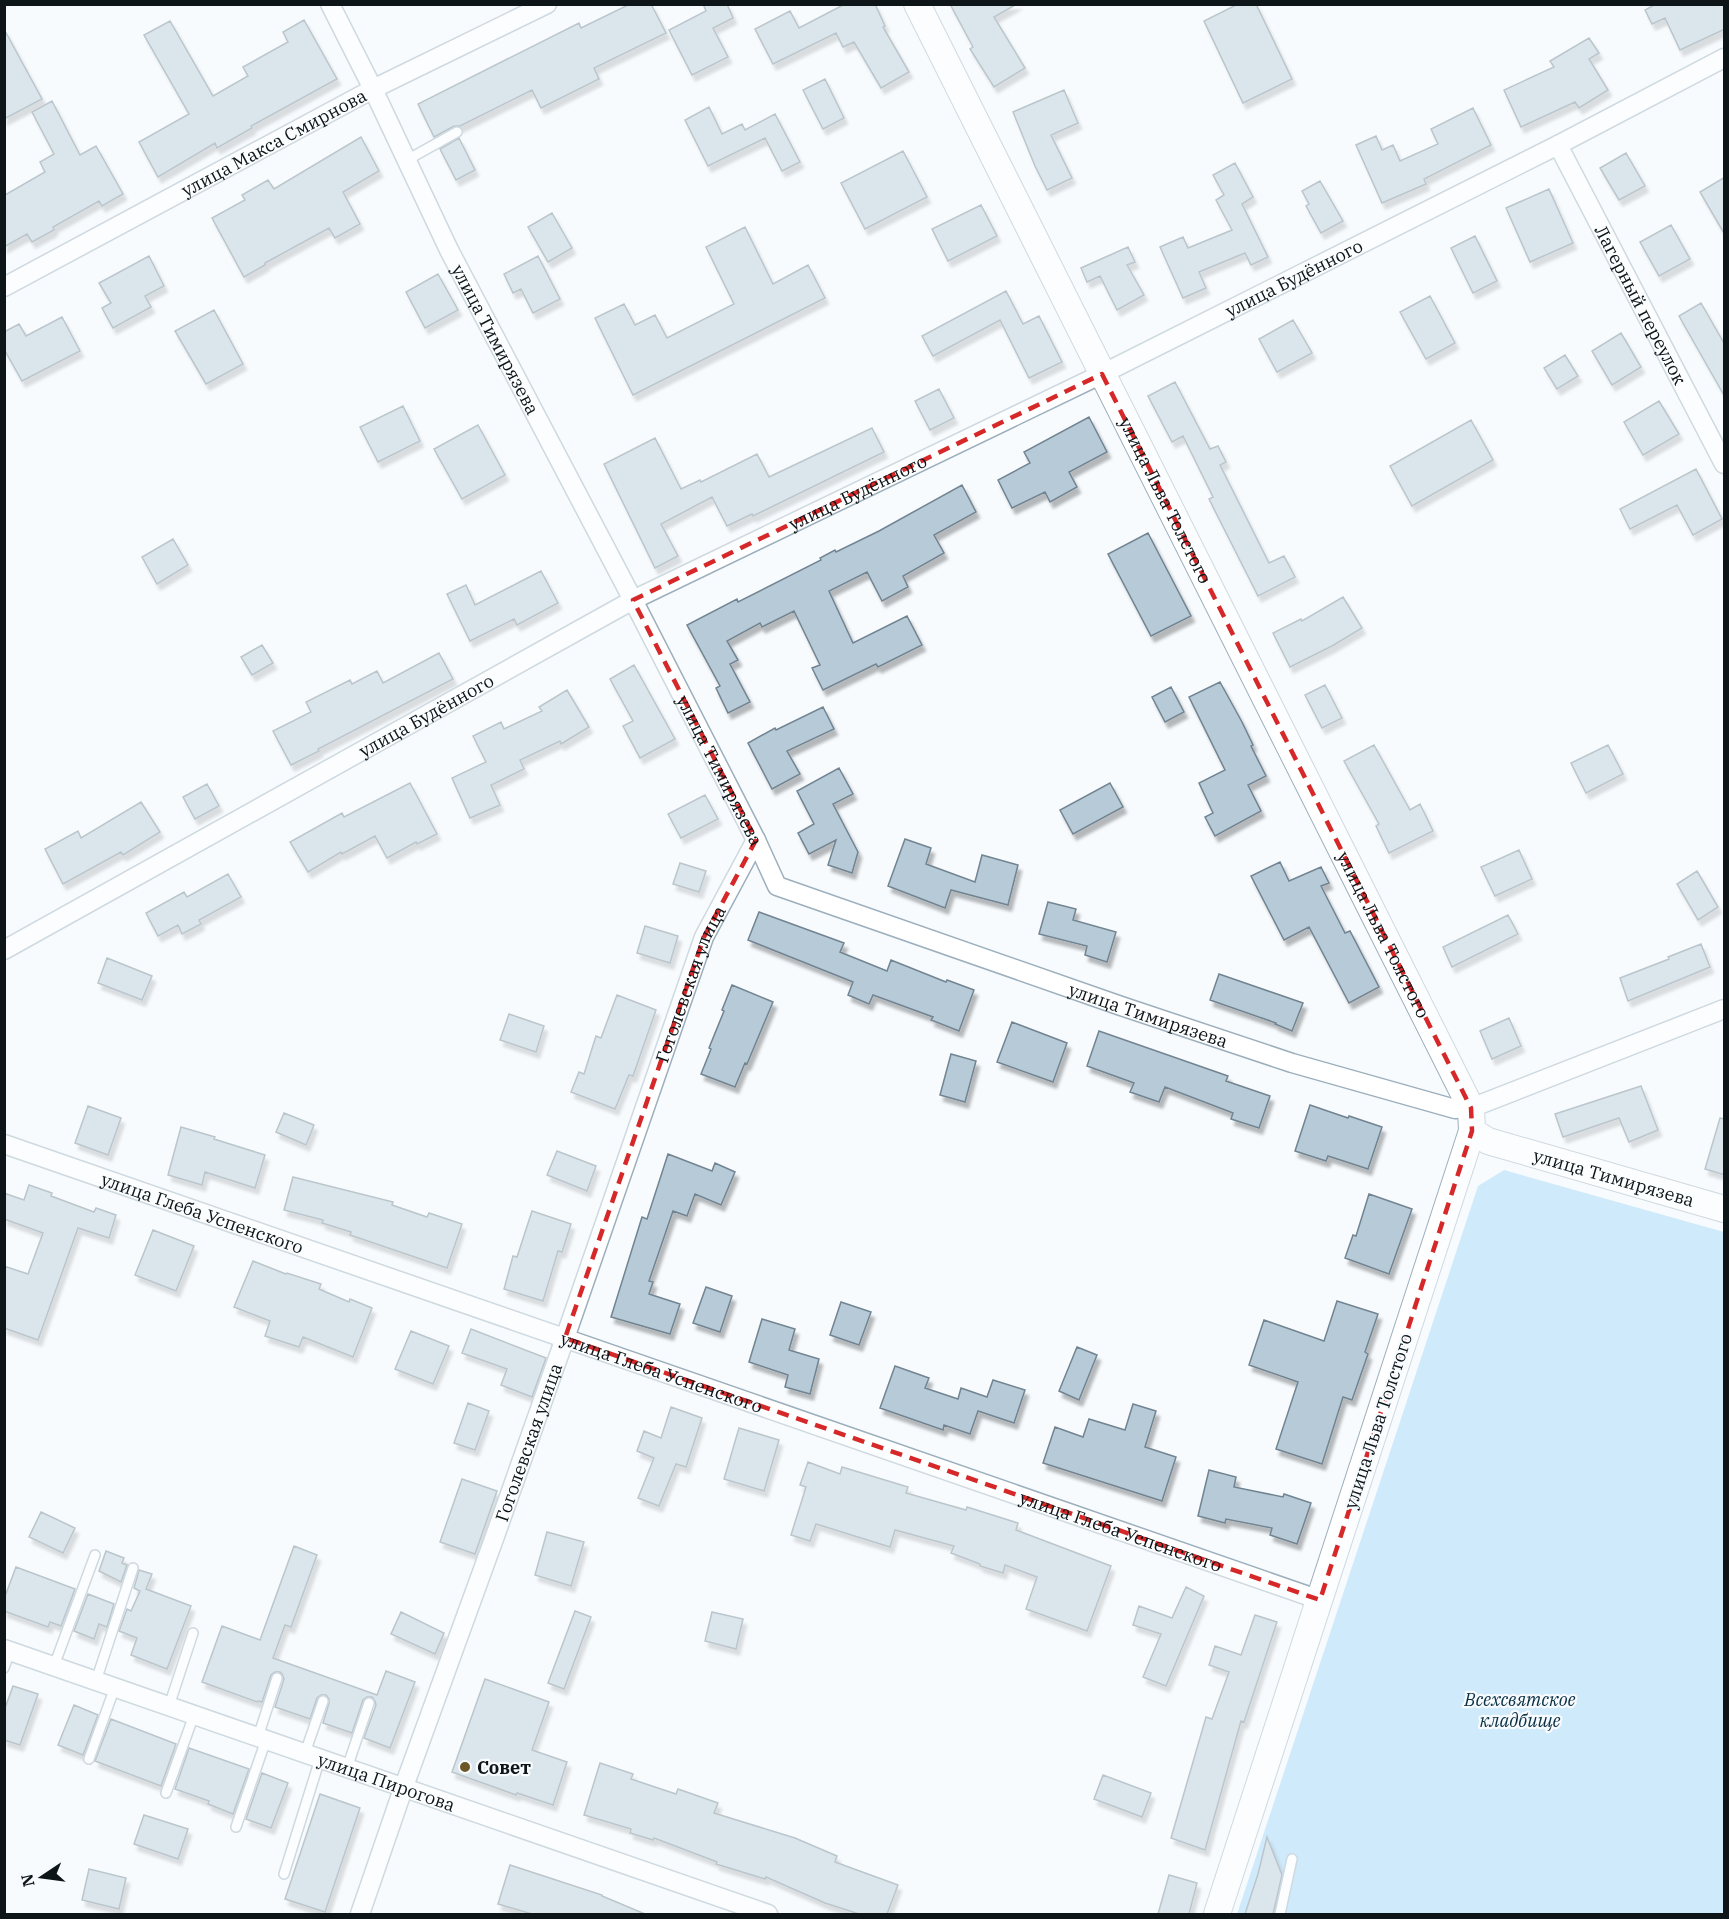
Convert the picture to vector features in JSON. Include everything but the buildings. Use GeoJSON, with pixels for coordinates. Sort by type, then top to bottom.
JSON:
{"type":"FeatureCollection","features":[{"type":"Feature","properties":{"kind":"street","name":"улица Тимирязева"},"geometry":{"type":"LineString","coordinates":[[330,4],[449,250],[633,600],[756,840],[777,886],[1292,1063],[1455,1109],[1471,1120],[1488,1141],[1725,1209]]}},
{"type":"Feature","properties":{"kind":"street","name":"улица Макса Смирнова"},"geometry":{"type":"LineString","coordinates":[[4,287],[373,89],[547,4]]}},
{"type":"Feature","properties":{"kind":"street","name":"улица Льва Толстого"},"geometry":{"type":"LineString","coordinates":[[917,4],[1471,1120],[1320,1600],[1216,1914]]}},
{"type":"Feature","properties":{"kind":"street","name":"улица Будённого"},"geometry":{"type":"LineString","coordinates":[[4,950],[633,600],[1102,374],[1558,145],[1725,58]]}},
{"type":"Feature","properties":{"kind":"street","name":"Лагерный переулок"},"geometry":{"type":"LineString","coordinates":[[1558,145],[1725,464]]}},
{"type":"Feature","properties":{"kind":"street","name":"Гоголевская улица"},"geometry":{"type":"LineString","coordinates":[[360,1914],[403,1789],[495,1539],[704,937],[756,840]]}},
{"type":"Feature","properties":{"kind":"street"},"geometry":{"type":"LineString","coordinates":[[1471,1120],[1725,1009]]}},
{"type":"Feature","properties":{"kind":"street","name":"улица Глеба Успенского"},"geometry":{"type":"LineString","coordinates":[[4,1144],[1320,1600]]}},
{"type":"Feature","properties":{"kind":"street","name":"улица Пирогова"},"geometry":{"type":"LineString","coordinates":[[6,1656],[54,1666],[768,1914]]}},
{"type":"Feature","properties":{"kind":"lane"},"geometry":{"type":"LineString","coordinates":[[406,160],[457,132]]}},
{"type":"Feature","properties":{"kind":"lane"},"geometry":{"type":"LineString","coordinates":[[54,1666],[95,1555]]}},
{"type":"Feature","properties":{"kind":"lane"},"geometry":{"type":"LineString","coordinates":[[96,1681],[133,1568]]}},
{"type":"Feature","properties":{"kind":"lane"},"geometry":{"type":"LineString","coordinates":[[169,1706],[193,1633]]}},
{"type":"Feature","properties":{"kind":"lane"},"geometry":{"type":"LineString","coordinates":[[236,1827],[277,1678]]}},
{"type":"Feature","properties":{"kind":"lane"},"geometry":{"type":"LineString","coordinates":[[89,1760],[115,1687]]}},
{"type":"Feature","properties":{"kind":"lane"},"geometry":{"type":"LineString","coordinates":[[284,1874],[313,1756],[323,1701]]}},
{"type":"Feature","properties":{"kind":"lane"},"geometry":{"type":"LineString","coordinates":[[347,1768],[369,1703]]}},
{"type":"Feature","properties":{"kind":"lane"},"geometry":{"type":"LineString","coordinates":[[166,1793],[194,1715]]}},
{"type":"Feature","properties":{"kind":"lane"},"geometry":{"type":"LineString","coordinates":[[1280,1914],[1292,1859]]}},
{"type":"Feature","properties":{"kind":"highlighted area"},"geometry":{"type":"Polygon","coordinates":[[[1102,374],[1471,1108],[1472,1131],[1320,1600],[565,1338],[704,937],[756,840],[633,600],[1102,374]]]}},
{"type":"Feature","properties":{"kind":"green space","name":"Всехсвятское кладбище"},"geometry":{"type":"Polygon","coordinates":[[[1504,1170],[1724,1232],[1724,1914],[1237,1914],[1478,1186],[1504,1170]]]}},
{"type":"Feature","properties":{"kind":"place","name":"Совет"},"geometry":{"type":"Point","coordinates":[465,1767]}}]}
